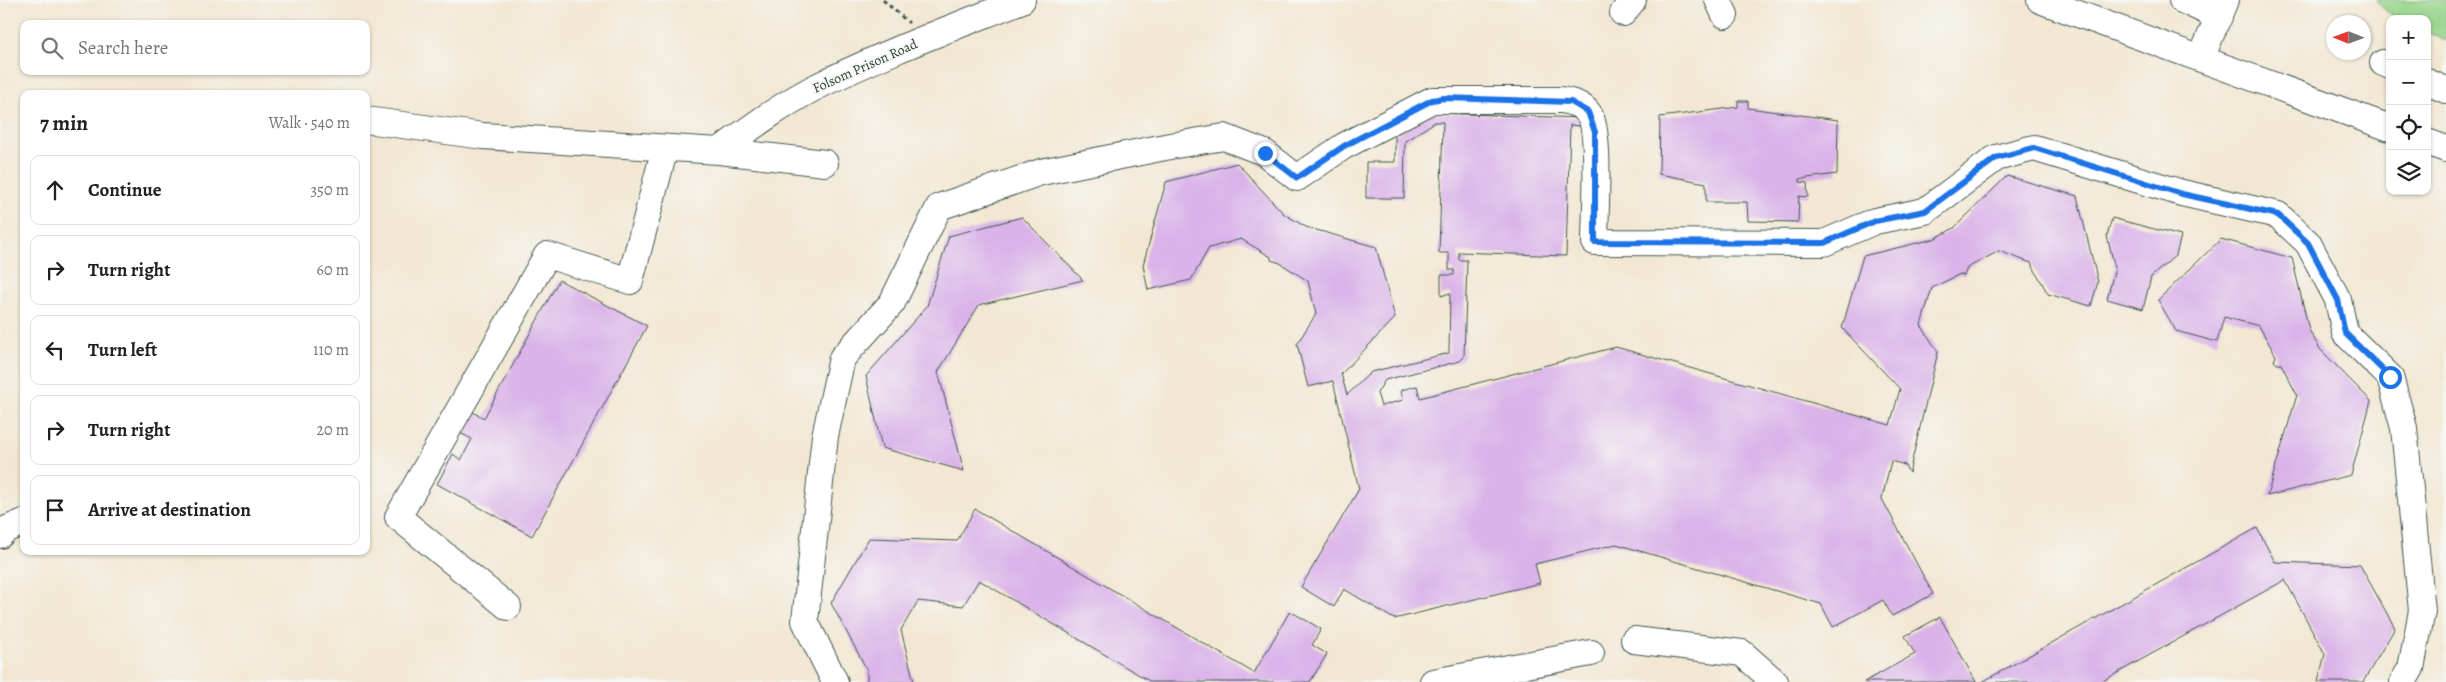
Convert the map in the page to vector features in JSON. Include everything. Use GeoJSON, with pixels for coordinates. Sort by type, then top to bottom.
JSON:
{"type":"FeatureCollection","features":[{"type":"Feature","properties":{"kind":"street","name":"Folsom Prison Road"},"geometry":{"type":"LineString","coordinates":[[718,151],[764,118],[812,89],[863,64],[1022,0]]}},
{"type":"Feature","properties":{"kind":"street"},"geometry":{"type":"LineString","coordinates":[[2040,0],[2386,127]]}},
{"type":"Feature","properties":{"kind":"street"},"geometry":{"type":"LineString","coordinates":[[2182,0],[2222,8],[2201,59]]}},
{"type":"Feature","properties":{"kind":"street"},"geometry":{"type":"LineString","coordinates":[[835,682],[805,621],[825,436],[842,358],[892,303],[939,207],[1041,172],[1224,137],[1265,153],[1297,178],[1344,146],[1422,103],[1444,98],[1562,100],[1580,105],[1588,112],[1595,132],[1595,242],[1824,243],[1875,221],[1925,211],[1996,158],[2034,148],[2182,194],[2278,215],[2308,243],[2338,300],[2345,333],[2390,377],[2404,428],[2422,611],[2411,668],[2403,682]]}},
{"type":"Feature","properties":{"kind":"street"},"geometry":{"type":"LineString","coordinates":[[370,121],[483,136],[718,151],[825,163]]}},
{"type":"Feature","properties":{"kind":"street"},"geometry":{"type":"LineString","coordinates":[[2431,143],[2446,148]]}},
{"type":"Feature","properties":{"kind":"street"},"geometry":{"type":"LineString","coordinates":[[508,608],[398,517],[547,255],[630,281],[665,148]]}},
{"type":"Feature","properties":{"kind":"street"},"geometry":{"type":"LineString","coordinates":[[0,535],[7,529],[20,524]]}},
{"type":"Feature","properties":{"kind":"street"},"geometry":{"type":"LineString","coordinates":[[1634,640],[1742,653],[1775,682]]}},
{"type":"Feature","properties":{"kind":"street"},"geometry":{"type":"LineString","coordinates":[[1433,682],[1591,653]]}},
{"type":"Feature","properties":{"kind":"path"},"geometry":{"type":"LineString","coordinates":[[883,0],[926,39]]}},
{"type":"Feature","properties":{"kind":"green space"},"geometry":{"type":"Polygon","coordinates":[[[2377,0],[2446,0],[2446,41],[2431,34],[2431,15],[2392,15],[2381,7],[2377,0]]]}},
{"type":"Feature","properties":{"kind":"building"},"geometry":{"type":"Polygon","coordinates":[[[1738,101],[1748,101],[1748,108],[1838,120],[1837,174],[1800,179],[1800,182],[1807,183],[1808,197],[1799,196],[1798,222],[1748,221],[1747,202],[1706,202],[1706,183],[1659,174],[1660,117],[1738,107],[1738,101]]]}},
{"type":"Feature","properties":{"kind":"building"},"geometry":{"type":"Polygon","coordinates":[[[1433,113],[1582,118],[1582,126],[1570,125],[1566,256],[1459,252],[1459,260],[1467,260],[1464,357],[1460,361],[1385,380],[1377,393],[1381,406],[1403,400],[1401,390],[1417,386],[1420,398],[1616,347],[1890,425],[1900,389],[1842,328],[1863,256],[1934,239],[1954,228],[2007,176],[2077,196],[2098,282],[2091,306],[2048,294],[2031,263],[1999,251],[1967,268],[1964,276],[1960,274],[1932,288],[1921,325],[1938,352],[1909,473],[1905,465],[1891,461],[1882,499],[1933,594],[1892,616],[1883,600],[1833,627],[1821,604],[1616,544],[1535,564],[1540,583],[1394,619],[1344,589],[1334,607],[1301,587],[1359,489],[1333,381],[1308,387],[1297,344],[1316,314],[1308,281],[1280,263],[1271,260],[1271,257],[1241,239],[1209,248],[1191,280],[1148,290],[1143,265],[1166,182],[1237,163],[1284,214],[1306,227],[1376,247],[1395,318],[1341,374],[1347,395],[1371,372],[1449,353],[1450,293],[1441,296],[1441,275],[1454,275],[1454,270],[1449,270],[1449,253],[1439,253],[1443,122],[1435,122],[1405,141],[1404,198],[1366,198],[1366,162],[1395,162],[1395,135],[1433,113]]]}},
{"type":"Feature","properties":{"kind":"building"},"geometry":{"type":"Polygon","coordinates":[[[1022,217],[1083,280],[979,305],[938,372],[964,471],[882,448],[866,376],[927,306],[949,236],[1022,217]]]}},
{"type":"Feature","properties":{"kind":"building"},"geometry":{"type":"Polygon","coordinates":[[[2112,218],[2181,236],[2176,255],[2151,277],[2143,309],[2107,299],[2115,268],[2107,236],[2112,218]]]}},
{"type":"Feature","properties":{"kind":"building"},"geometry":{"type":"Polygon","coordinates":[[[2221,239],[2292,258],[2309,330],[2320,349],[2371,401],[2351,475],[2267,496],[2297,395],[2281,364],[2277,364],[2274,361],[2276,356],[2259,326],[2224,317],[2217,342],[2176,331],[2158,300],[2221,239]]]}},
{"type":"Feature","properties":{"kind":"building"},"geometry":{"type":"Polygon","coordinates":[[[559,280],[647,326],[532,536],[437,484],[453,454],[461,460],[472,439],[458,432],[469,410],[484,418],[559,280]]]}},
{"type":"Feature","properties":{"kind":"building"},"geometry":{"type":"Polygon","coordinates":[[[975,509],[1254,673],[1290,611],[1321,629],[1312,645],[1327,654],[1310,682],[1151,682],[979,580],[963,606],[918,601],[901,630],[914,682],[867,682],[867,670],[831,603],[869,538],[957,541],[975,509]]]}},
{"type":"Feature","properties":{"kind":"building"},"geometry":{"type":"Polygon","coordinates":[[[2257,528],[2275,562],[2360,565],[2395,628],[2363,682],[2318,682],[2325,654],[2285,580],[2101,682],[1982,682],[2257,528]]]}},
{"type":"Feature","properties":{"kind":"building"},"geometry":{"type":"Polygon","coordinates":[[[1940,617],[1976,682],[1864,682],[1915,654],[1905,636],[1940,617]]]}},
{"type":"Feature","properties":{"kind":"route"},"geometry":{"type":"LineString","coordinates":[[1265,153],[1297,178],[1344,146],[1422,103],[1432,100],[1444,98],[1562,100],[1580,105],[1588,112],[1595,132],[1595,242],[1824,243],[1875,221],[1925,211],[1996,158],[2034,148],[2182,194],[2278,215],[2308,243],[2338,300],[2345,333],[2390,377]]}}]}
